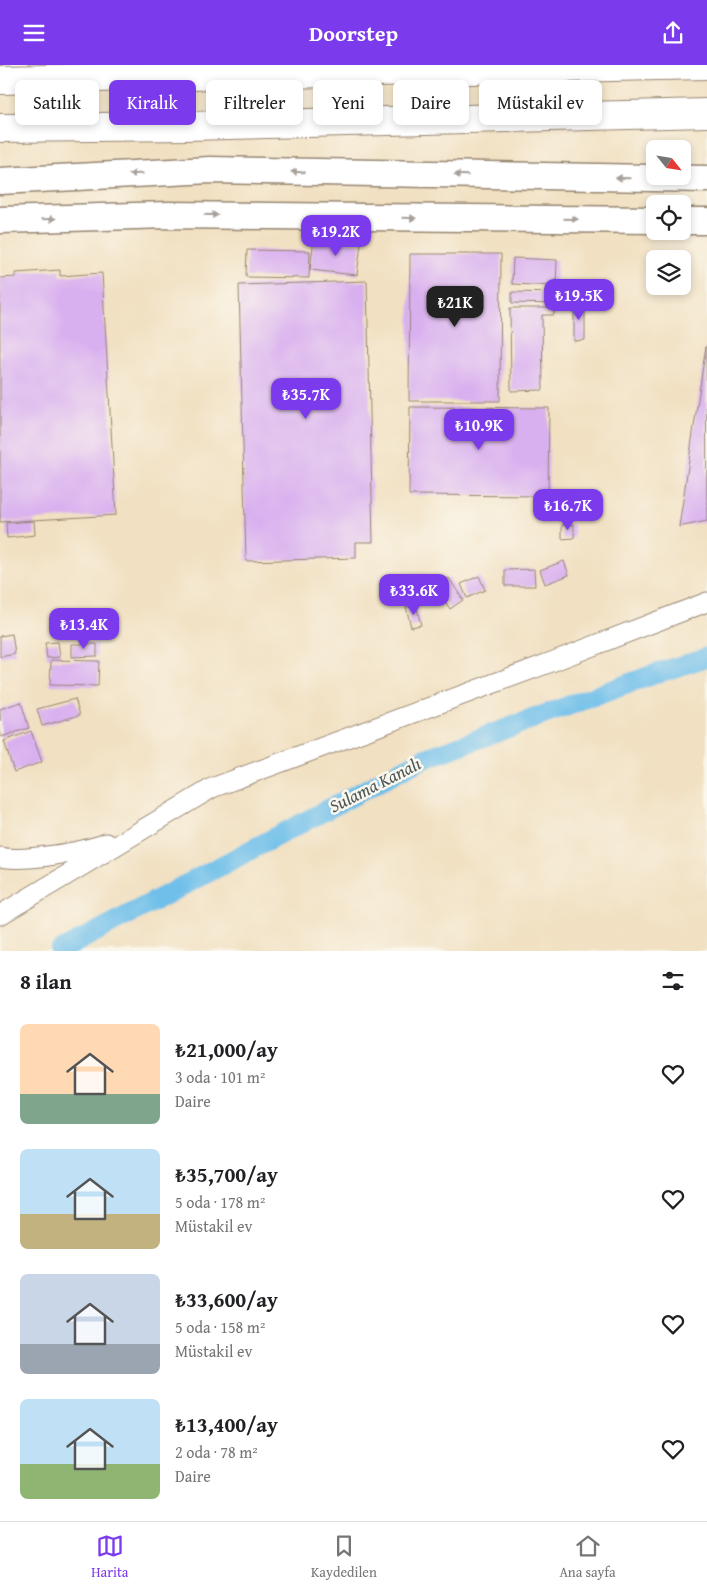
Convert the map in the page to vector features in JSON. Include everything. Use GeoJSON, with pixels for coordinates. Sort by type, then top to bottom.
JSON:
{"type":"FeatureCollection","features":[{"type":"Feature","properties":{"kind":"highway"},"geometry":{"type":"LineString","coordinates":[[0,80],[707,65]]}},
{"type":"Feature","properties":{"kind":"highway"},"geometry":{"type":"LineString","coordinates":[[0,128],[187,126],[707,113]]}},
{"type":"Feature","properties":{"kind":"main road"},"geometry":{"type":"LineString","coordinates":[[0,181],[210,170],[707,179]]}},
{"type":"Feature","properties":{"kind":"main road"},"geometry":{"type":"LineString","coordinates":[[0,220],[168,215],[646,220]]}},
{"type":"Feature","properties":{"kind":"main road"},"geometry":{"type":"LineString","coordinates":[[691,221],[707,221]]}},
{"type":"Feature","properties":{"kind":"street"},"geometry":{"type":"LineString","coordinates":[[0,915],[212,788],[707,602]]}},
{"type":"Feature","properties":{"kind":"street"},"geometry":{"type":"LineString","coordinates":[[0,857],[8,859],[35,857],[92,849],[155,823]]}},
{"type":"Feature","properties":{"kind":"building"},"geometry":{"type":"Polygon","coordinates":[[[314,239],[361,244],[357,275],[310,270],[314,239]]]}},
{"type":"Feature","properties":{"kind":"building"},"geometry":{"type":"Polygon","coordinates":[[[247,250],[310,251],[309,278],[246,277],[247,250]]]}},
{"type":"Feature","properties":{"kind":"building"},"geometry":{"type":"Polygon","coordinates":[[[410,254],[501,254],[500,401],[409,401],[410,254]]]}},
{"type":"Feature","properties":{"kind":"building"},"geometry":{"type":"Polygon","coordinates":[[[513,258],[557,260],[556,286],[512,284],[513,258]]]}},
{"type":"Feature","properties":{"kind":"building"},"geometry":{"type":"Polygon","coordinates":[[[60,270],[60,276],[102,273],[116,515],[0,522],[0,278],[16,277],[16,273],[60,270]]]}},
{"type":"Feature","properties":{"kind":"building"},"geometry":{"type":"Polygon","coordinates":[[[367,281],[373,542],[356,542],[356,558],[246,561],[239,285],[367,281]]]}},
{"type":"Feature","properties":{"kind":"building"},"geometry":{"type":"Polygon","coordinates":[[[512,292],[557,293],[556,304],[512,303],[512,292]]]}},
{"type":"Feature","properties":{"kind":"building"},"geometry":{"type":"Polygon","coordinates":[[[574,302],[585,302],[585,340],[574,341],[574,302]]]}},
{"type":"Feature","properties":{"kind":"building"},"geometry":{"type":"Polygon","coordinates":[[[510,308],[554,308],[554,315],[542,315],[543,390],[511,391],[510,308]]]}},
{"type":"Feature","properties":{"kind":"building"},"geometry":{"type":"Polygon","coordinates":[[[706,346],[707,521],[679,527],[706,346]]]}},
{"type":"Feature","properties":{"kind":"building"},"geometry":{"type":"Polygon","coordinates":[[[410,407],[549,408],[548,496],[409,495],[410,407]]]}},
{"type":"Feature","properties":{"kind":"building"},"geometry":{"type":"Polygon","coordinates":[[[34,521],[35,535],[7,538],[6,523],[34,521]]]}},
{"type":"Feature","properties":{"kind":"building"},"geometry":{"type":"Polygon","coordinates":[[[574,524],[574,538],[562,539],[562,525],[574,524]]]}},
{"type":"Feature","properties":{"kind":"building"},"geometry":{"type":"Polygon","coordinates":[[[564,561],[569,575],[545,584],[540,570],[564,561]]]}},
{"type":"Feature","properties":{"kind":"building"},"geometry":{"type":"Polygon","coordinates":[[[534,569],[535,586],[505,586],[505,570],[534,569]]]}},
{"type":"Feature","properties":{"kind":"building"},"geometry":{"type":"Polygon","coordinates":[[[479,576],[485,590],[467,598],[461,584],[479,576]]]}},
{"type":"Feature","properties":{"kind":"building"},"geometry":{"type":"Polygon","coordinates":[[[449,578],[463,600],[450,609],[435,586],[449,578]]]}},
{"type":"Feature","properties":{"kind":"building"},"geometry":{"type":"Polygon","coordinates":[[[416,605],[421,625],[411,627],[406,607],[416,605]]]}},
{"type":"Feature","properties":{"kind":"building"},"geometry":{"type":"Polygon","coordinates":[[[12,634],[15,654],[0,657],[0,636],[12,634]]]}},
{"type":"Feature","properties":{"kind":"building"},"geometry":{"type":"Polygon","coordinates":[[[58,642],[60,657],[47,658],[45,643],[58,642]]]}},
{"type":"Feature","properties":{"kind":"building"},"geometry":{"type":"Polygon","coordinates":[[[72,644],[97,644],[97,656],[72,657],[72,644]]]}},
{"type":"Feature","properties":{"kind":"building"},"geometry":{"type":"Polygon","coordinates":[[[51,660],[99,661],[98,686],[50,685],[51,660]]]}},
{"type":"Feature","properties":{"kind":"building"},"geometry":{"type":"Polygon","coordinates":[[[75,699],[80,715],[42,726],[37,709],[75,699]]]}},
{"type":"Feature","properties":{"kind":"building"},"geometry":{"type":"Polygon","coordinates":[[[21,702],[29,728],[1,737],[0,709],[21,702]]]}},
{"type":"Feature","properties":{"kind":"building"},"geometry":{"type":"Polygon","coordinates":[[[31,731],[42,762],[14,772],[4,741],[31,731]]]}},
{"type":"Feature","properties":{"kind":"waterway","name":"Sulama Kanalı"},"geometry":{"type":"LineString","coordinates":[[60,951],[421,760],[652,675],[707,657]]}}]}
